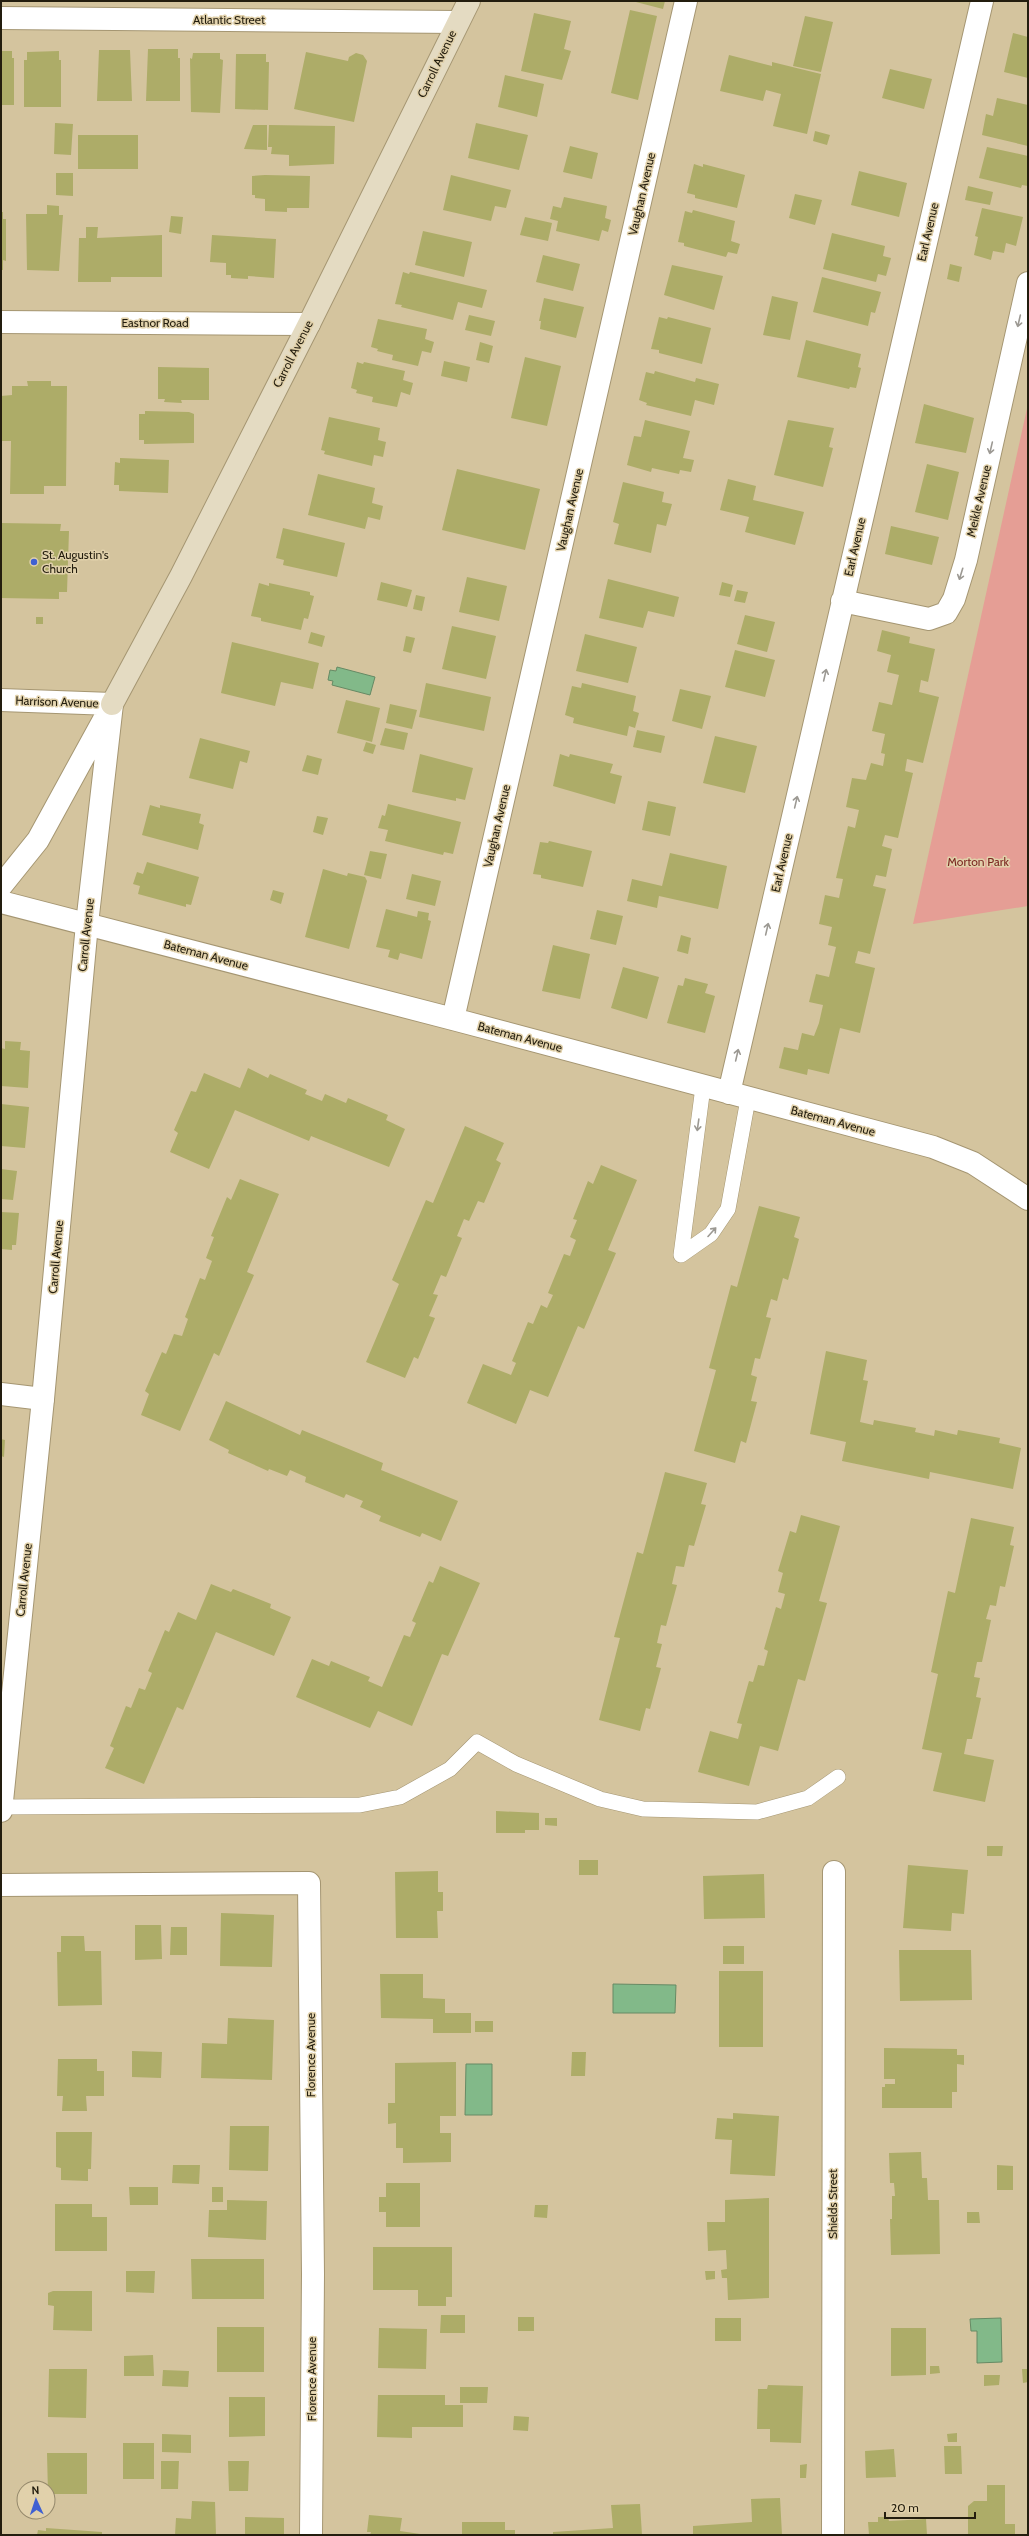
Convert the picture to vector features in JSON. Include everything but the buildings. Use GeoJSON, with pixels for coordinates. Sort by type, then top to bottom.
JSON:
{"type":"FeatureCollection","features":[{"type":"Feature","properties":{"kind":"main road","name":"Carroll Avenue"},"geometry":{"type":"LineString","coordinates":[[112,704],[181,576],[309,324],[468,1]]}},
{"type":"Feature","properties":{"kind":"street","name":"Vaughan Avenue"},"geometry":{"type":"LineString","coordinates":[[453,1019],[686,1]]}},
{"type":"Feature","properties":{"kind":"street","name":"Earl Avenue"},"geometry":{"type":"LineString","coordinates":[[738,1096],[842,601],[982,1]]}},
{"type":"Feature","properties":{"kind":"street","name":"Atlantic Street"},"geometry":{"type":"LineString","coordinates":[[1,18],[458,22]]}},
{"type":"Feature","properties":{"kind":"street","name":"Meikle Avenue"},"geometry":{"type":"LineString","coordinates":[[842,601],[929,619],[946,613],[954,599],[966,560],[1028,283]]}},
{"type":"Feature","properties":{"kind":"street","name":"Eastnor Road"},"geometry":{"type":"LineString","coordinates":[[1,322],[309,324]]}},
{"type":"Feature","properties":{"kind":"street","name":"Harrison Avenue"},"geometry":{"type":"LineString","coordinates":[[1,700],[112,704]]}},
{"type":"Feature","properties":{"kind":"street","name":"Carroll Avenue"},"geometry":{"type":"LineString","coordinates":[[1,886],[38,840],[112,704]]}},
{"type":"Feature","properties":{"kind":"street","name":"Carroll Avenue"},"geometry":{"type":"LineString","coordinates":[[1,1811],[8,1664],[43,1399],[87,924],[112,704]]}},
{"type":"Feature","properties":{"kind":"street","name":"Bateman Avenue"},"geometry":{"type":"LineString","coordinates":[[1,902],[453,1019],[703,1087],[933,1147],[973,1163],[1028,1199]]}},
{"type":"Feature","properties":{"kind":"street"},"geometry":{"type":"LineString","coordinates":[[1,1394],[43,1399]]}},
{"type":"Feature","properties":{"kind":"street","name":"Shields Street"},"geometry":{"type":"LineString","coordinates":[[833,2535],[834,1872]]}},
{"type":"Feature","properties":{"kind":"street","name":"Florence Avenue"},"geometry":{"type":"LineString","coordinates":[[1,1885],[309,1883],[313,2274],[311,2535]]}},
{"type":"Feature","properties":{"kind":"lane"},"geometry":{"type":"LineString","coordinates":[[703,1087],[681,1255],[711,1234],[728,1210],[738,1096]]}},
{"type":"Feature","properties":{"kind":"lane"},"geometry":{"type":"LineString","coordinates":[[1,1807],[360,1805],[400,1797],[450,1769],[477,1742],[516,1764],[600,1799],[643,1809],[757,1812],[808,1798],[838,1777]]}},
{"type":"Feature","properties":{"kind":"green space","name":"Morton Park"},"geometry":{"type":"Polygon","coordinates":[[[1028,404],[1028,906],[913,924],[1028,404]]]}},
{"type":"Feature","properties":{"kind":"shaded area"},"geometry":{"type":"Polygon","coordinates":[[[337,667],[375,677],[370,695],[332,685],[333,681],[328,680],[330,670],[336,671],[337,667]]]}},
{"type":"Feature","properties":{"kind":"shaded area"},"geometry":{"type":"Polygon","coordinates":[[[613,1984],[676,1985],[675,2013],[613,2013],[613,1984]]]}},
{"type":"Feature","properties":{"kind":"shaded area"},"geometry":{"type":"Polygon","coordinates":[[[466,2064],[492,2064],[492,2115],[465,2115],[466,2064]]]}},
{"type":"Feature","properties":{"kind":"shaded area"},"geometry":{"type":"Polygon","coordinates":[[[1001,2318],[1002,2362],[977,2363],[977,2331],[971,2331],[970,2319],[1001,2318]]]}},
{"type":"Feature","properties":{"kind":"place","name":"St. Augustin's Church"},"geometry":{"type":"Point","coordinates":[34,562]}}]}
